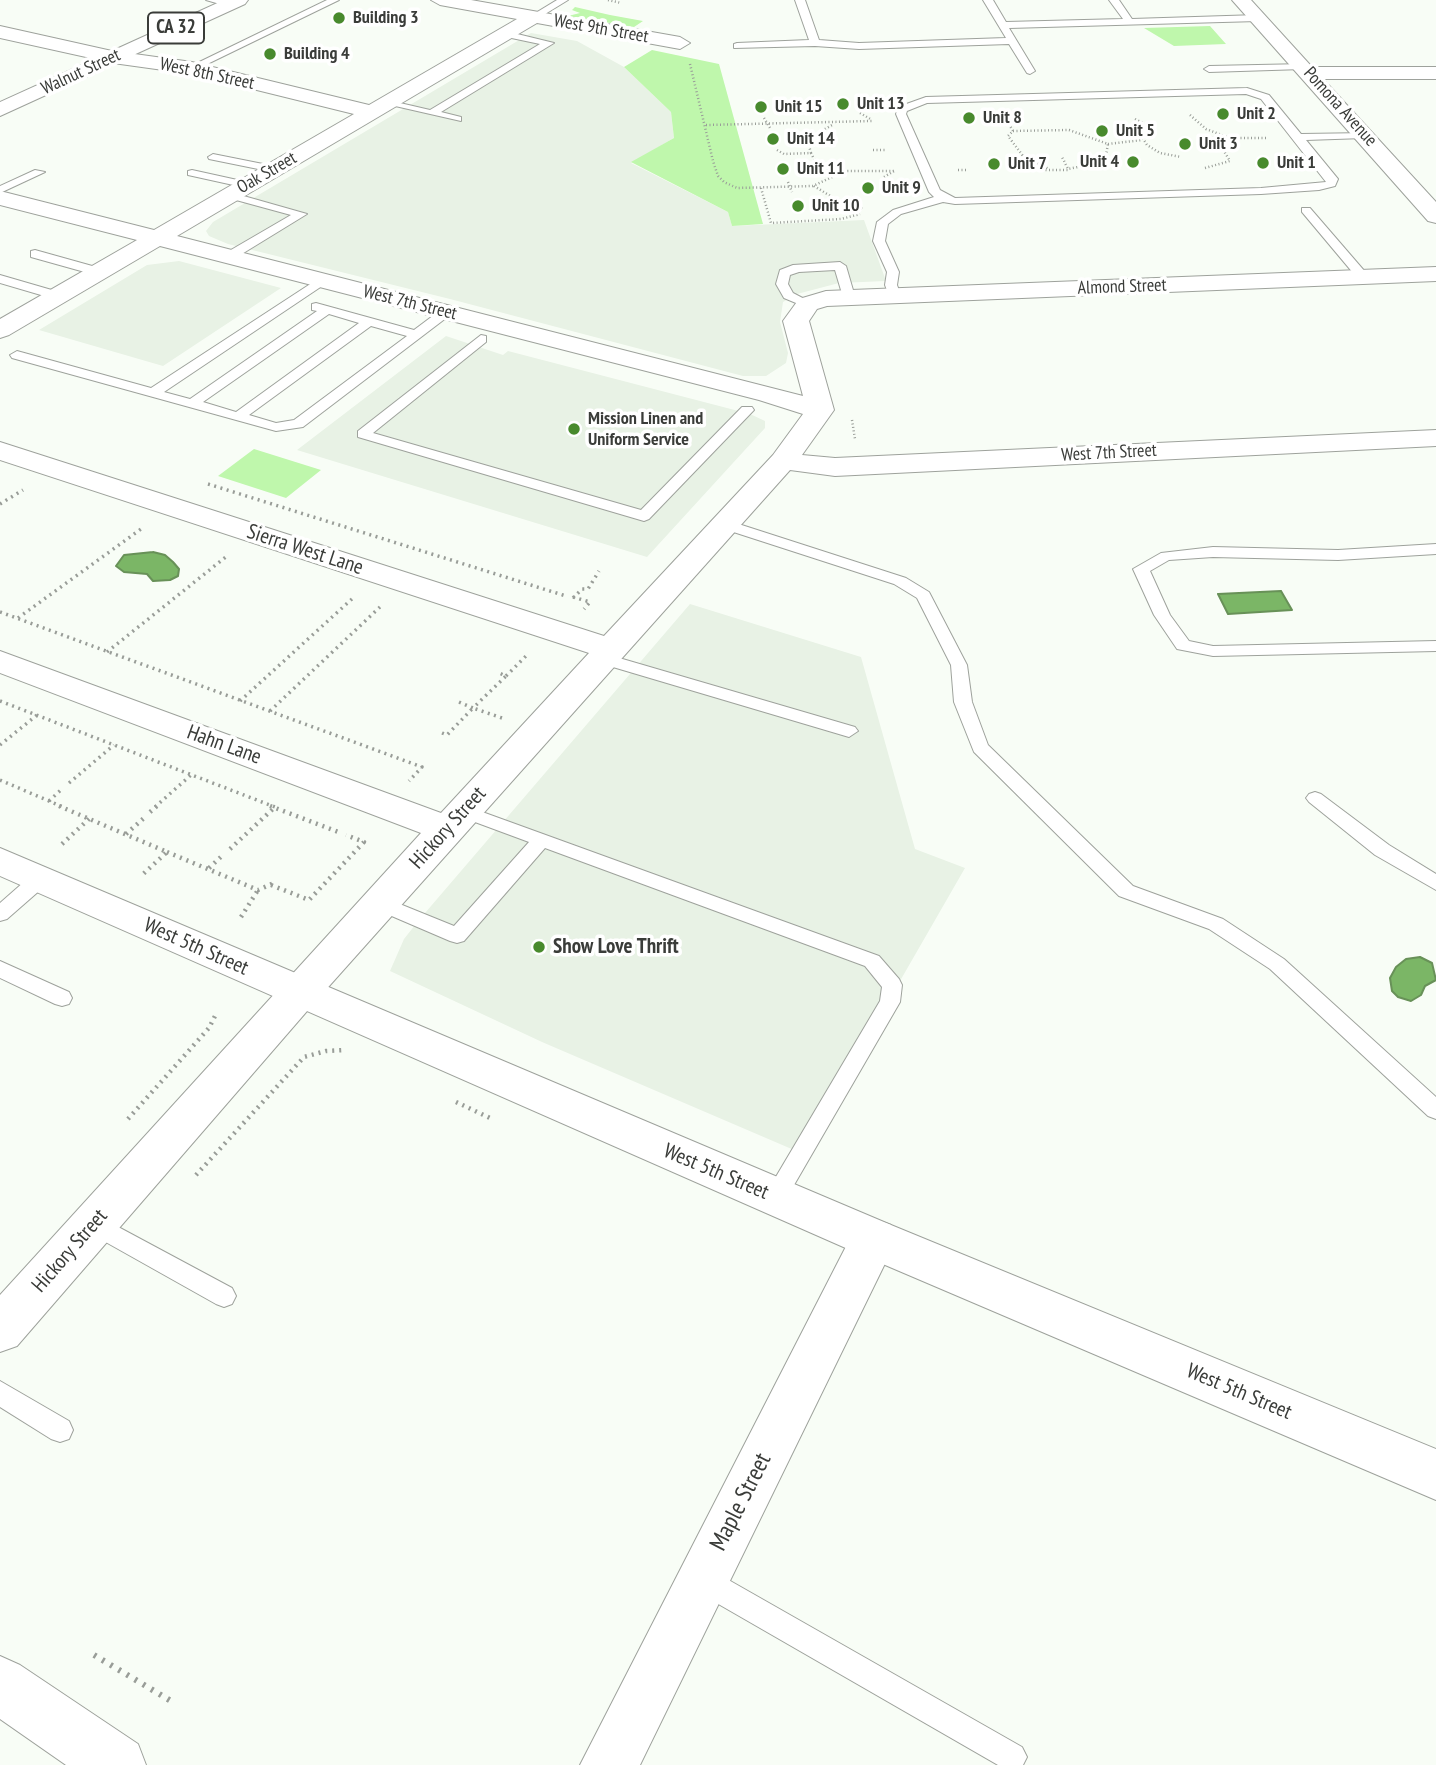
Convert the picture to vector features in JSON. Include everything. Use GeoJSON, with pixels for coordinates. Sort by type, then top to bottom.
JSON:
{"type":"FeatureCollection","features":[{"type":"Feature","properties":{"kind":"street","name":"West 9th Street"},"geometry":{"type":"LineString","coordinates":[[440,0],[534,17],[684,50]]}},
{"type":"Feature","properties":{"kind":"street","name":"Pomona Avenue"},"geometry":{"type":"LineString","coordinates":[[1241,0],[1436,216]]}},
{"type":"Feature","properties":{"kind":"street","name":"Walnut Street"},"geometry":{"type":"LineString","coordinates":[[0,110],[226,1]]}},
{"type":"Feature","properties":{"kind":"street","name":"Oak Street"},"geometry":{"type":"LineString","coordinates":[[0,330],[534,17]]}},
{"type":"Feature","properties":{"kind":"street","name":"West 8th Street"},"geometry":{"type":"LineString","coordinates":[[0,32],[113,57],[192,68],[379,107]]}},
{"type":"Feature","properties":{"kind":"street"},"geometry":{"type":"LineString","coordinates":[[1306,69],[1436,73]]}},
{"type":"Feature","properties":{"kind":"street","name":"West 7th Street"},"geometry":{"type":"LineString","coordinates":[[0,198],[769,394],[820,410]]}},
{"type":"Feature","properties":{"kind":"street","name":"Almond Street"},"geometry":{"type":"LineString","coordinates":[[808,304],[849,297],[1436,274]]}},
{"type":"Feature","properties":{"kind":"street"},"geometry":{"type":"LineString","coordinates":[[808,304],[796,321],[820,410]]}},
{"type":"Feature","properties":{"kind":"street","name":"Hickory Street"},"geometry":{"type":"LineString","coordinates":[[0,1330],[299,992],[783,461],[820,410]]}},
{"type":"Feature","properties":{"kind":"street","name":"West 7th Street"},"geometry":{"type":"LineString","coordinates":[[783,461],[835,467],[1436,438]]}},
{"type":"Feature","properties":{"kind":"street","name":"Sierra West Lane"},"geometry":{"type":"LineString","coordinates":[[0,451],[606,654]]}},
{"type":"Feature","properties":{"kind":"street","name":"Hahn Lane"},"geometry":{"type":"LineString","coordinates":[[0,661],[455,820]]}},
{"type":"Feature","properties":{"kind":"street","name":"West 5th Street"},"geometry":{"type":"LineString","coordinates":[[0,861],[874,1239],[1436,1475]]}},
{"type":"Feature","properties":{"kind":"street","name":"Maple Street"},"geometry":{"type":"LineString","coordinates":[[609,1765],[874,1239]]}},
{"type":"Feature","properties":{"kind":"street"},"geometry":{"type":"LineString","coordinates":[[0,1685],[117,1765]]}},
{"type":"Feature","properties":{"kind":"lane"},"geometry":{"type":"LineString","coordinates":[[192,68],[334,0]]}},
{"type":"Feature","properties":{"kind":"lane"},"geometry":{"type":"LineString","coordinates":[[534,17],[563,0]]}},
{"type":"Feature","properties":{"kind":"lane"},"geometry":{"type":"LineString","coordinates":[[800,0],[815,44]]}},
{"type":"Feature","properties":{"kind":"lane"},"geometry":{"type":"LineString","coordinates":[[988,0],[1030,71]]}},
{"type":"Feature","properties":{"kind":"lane"},"geometry":{"type":"LineString","coordinates":[[1114,0],[1130,22]]}},
{"type":"Feature","properties":{"kind":"lane"},"geometry":{"type":"LineString","coordinates":[[1003,25],[1258,18]]}},
{"type":"Feature","properties":{"kind":"lane"},"geometry":{"type":"LineString","coordinates":[[432,113],[549,43],[505,34]]}},
{"type":"Feature","properties":{"kind":"lane"},"geometry":{"type":"LineString","coordinates":[[737,46],[859,46],[1012,41]]}},
{"type":"Feature","properties":{"kind":"lane"},"geometry":{"type":"LineString","coordinates":[[1209,69],[1306,69]]}},
{"type":"Feature","properties":{"kind":"lane"},"geometry":{"type":"LineString","coordinates":[[895,296],[891,285],[893,272],[879,241],[883,222],[897,212],[943,198],[970,202],[1292,189],[1331,184],[1332,179],[1265,97],[1247,91],[926,100],[902,109],[901,114],[935,192],[943,198]]}},
{"type":"Feature","properties":{"kind":"lane"},"geometry":{"type":"LineString","coordinates":[[379,107],[432,113],[457,119]]}},
{"type":"Feature","properties":{"kind":"lane"},"geometry":{"type":"LineString","coordinates":[[1296,137],[1364,135]]}},
{"type":"Feature","properties":{"kind":"lane"},"geometry":{"type":"LineString","coordinates":[[213,157],[273,170]]}},
{"type":"Feature","properties":{"kind":"lane"},"geometry":{"type":"LineString","coordinates":[[0,190],[39,172]]}},
{"type":"Feature","properties":{"kind":"lane"},"geometry":{"type":"LineString","coordinates":[[192,173],[301,214],[228,257]]}},
{"type":"Feature","properties":{"kind":"lane"},"geometry":{"type":"LineString","coordinates":[[1306,210],[1363,277]]}},
{"type":"Feature","properties":{"kind":"lane"},"geometry":{"type":"LineString","coordinates":[[35,254],[99,272]]}},
{"type":"Feature","properties":{"kind":"lane"},"geometry":{"type":"LineString","coordinates":[[808,304],[788,295],[782,284],[784,273],[797,268],[841,266],[849,297]]}},
{"type":"Feature","properties":{"kind":"lane"},"geometry":{"type":"LineString","coordinates":[[0,279],[58,296]]}},
{"type":"Feature","properties":{"kind":"lane"},"geometry":{"type":"LineString","coordinates":[[154,392],[321,281]]}},
{"type":"Feature","properties":{"kind":"lane"},"geometry":{"type":"LineString","coordinates":[[291,301],[415,334]]}},
{"type":"Feature","properties":{"kind":"lane"},"geometry":{"type":"LineString","coordinates":[[194,403],[327,310]]}},
{"type":"Feature","properties":{"kind":"lane"},"geometry":{"type":"LineString","coordinates":[[18,355],[276,427],[298,424],[446,312]]}},
{"type":"Feature","properties":{"kind":"lane"},"geometry":{"type":"LineString","coordinates":[[239,416],[368,321]]}},
{"type":"Feature","properties":{"kind":"lane"},"geometry":{"type":"LineString","coordinates":[[481,339],[363,434],[644,516],[747,410]]}},
{"type":"Feature","properties":{"kind":"lane"},"geometry":{"type":"LineString","coordinates":[[723,524],[900,581],[923,595],[959,665],[963,702],[980,748],[1126,891],[1216,924],[1277,964],[1436,1111]]}},
{"type":"Feature","properties":{"kind":"lane"},"geometry":{"type":"LineString","coordinates":[[1436,549],[1338,555],[1213,552],[1166,556],[1141,569],[1162,615],[1183,645],[1213,652],[1436,646]]}},
{"type":"Feature","properties":{"kind":"lane"},"geometry":{"type":"LineString","coordinates":[[606,654],[849,731]]}},
{"type":"Feature","properties":{"kind":"lane"},"geometry":{"type":"LineString","coordinates":[[1315,798],[1382,850],[1436,883]]}},
{"type":"Feature","properties":{"kind":"lane"},"geometry":{"type":"LineString","coordinates":[[455,820],[542,840],[872,961],[892,985],[890,1002],[775,1196]]}},
{"type":"Feature","properties":{"kind":"lane"},"geometry":{"type":"LineString","coordinates":[[380,903],[457,936],[542,840]]}},
{"type":"Feature","properties":{"kind":"lane"},"geometry":{"type":"LineString","coordinates":[[0,914],[40,879]]}},
{"type":"Feature","properties":{"kind":"lane"},"geometry":{"type":"LineString","coordinates":[[0,969],[62,998]]}},
{"type":"Feature","properties":{"kind":"lane"},"geometry":{"type":"LineString","coordinates":[[94,1224],[224,1296]]}},
{"type":"Feature","properties":{"kind":"lane"},"geometry":{"type":"LineString","coordinates":[[0,1393],[60,1430]]}},
{"type":"Feature","properties":{"kind":"lane"},"geometry":{"type":"LineString","coordinates":[[703,1579],[1012,1757]]}},
{"type":"Feature","properties":{"kind":"path"},"geometry":{"type":"LineString","coordinates":[[608,0],[621,3],[625,0]]}},
{"type":"Feature","properties":{"kind":"path"},"geometry":{"type":"LineString","coordinates":[[684,50],[718,176],[724,183],[737,188],[813,186],[835,173],[895,170],[884,177]]}},
{"type":"Feature","properties":{"kind":"path"},"geometry":{"type":"LineString","coordinates":[[706,125],[766,122],[835,124],[872,121],[860,113]]}},
{"type":"Feature","properties":{"kind":"path"},"geometry":{"type":"LineString","coordinates":[[1192,116],[1201,126],[1227,137]]}},
{"type":"Feature","properties":{"kind":"path"},"geometry":{"type":"LineString","coordinates":[[764,118],[770,128]]}},
{"type":"Feature","properties":{"kind":"path"},"geometry":{"type":"LineString","coordinates":[[1006,120],[1013,131]]}},
{"type":"Feature","properties":{"kind":"path"},"geometry":{"type":"LineString","coordinates":[[835,124],[807,139],[817,165],[835,173]]}},
{"type":"Feature","properties":{"kind":"path"},"geometry":{"type":"LineString","coordinates":[[1142,140],[1143,127]]}},
{"type":"Feature","properties":{"kind":"path"},"geometry":{"type":"LineString","coordinates":[[1049,169],[1023,156],[1008,136],[1013,131],[1069,130],[1108,144],[1142,140],[1160,153],[1181,157]]}},
{"type":"Feature","properties":{"kind":"path"},"geometry":{"type":"LineString","coordinates":[[1209,138],[1269,138]]}},
{"type":"Feature","properties":{"kind":"path"},"geometry":{"type":"LineString","coordinates":[[1203,170],[1230,161],[1216,138]]}},
{"type":"Feature","properties":{"kind":"path"},"geometry":{"type":"LineString","coordinates":[[1028,170],[1068,169],[1099,159],[1106,155],[1108,144]]}},
{"type":"Feature","properties":{"kind":"path"},"geometry":{"type":"LineString","coordinates":[[777,150],[784,154]]}},
{"type":"Feature","properties":{"kind":"path"},"geometry":{"type":"LineString","coordinates":[[873,150],[885,150]]}},
{"type":"Feature","properties":{"kind":"path"},"geometry":{"type":"LineString","coordinates":[[778,157],[784,154],[811,153]]}},
{"type":"Feature","properties":{"kind":"path"},"geometry":{"type":"LineString","coordinates":[[1062,157],[1072,176]]}},
{"type":"Feature","properties":{"kind":"path"},"geometry":{"type":"LineString","coordinates":[[958,170],[966,170]]}},
{"type":"Feature","properties":{"kind":"path"},"geometry":{"type":"LineString","coordinates":[[788,182],[792,192]]}},
{"type":"Feature","properties":{"kind":"path"},"geometry":{"type":"LineString","coordinates":[[761,188],[771,223],[841,219],[867,210],[832,197],[813,186]]}},
{"type":"Feature","properties":{"kind":"path"},"geometry":{"type":"LineString","coordinates":[[852,418],[856,445]]}},
{"type":"Feature","properties":{"kind":"path"},"geometry":{"type":"LineString","coordinates":[[198,481],[566,596]]}},
{"type":"Feature","properties":{"kind":"path"},"geometry":{"type":"LineString","coordinates":[[0,504],[24,489]]}},
{"type":"Feature","properties":{"kind":"path"},"geometry":{"type":"LineString","coordinates":[[18,618],[142,528]]}},
{"type":"Feature","properties":{"kind":"path"},"geometry":{"type":"LineString","coordinates":[[107,652],[227,556]]}},
{"type":"Feature","properties":{"kind":"path"},"geometry":{"type":"LineString","coordinates":[[573,598],[582,589],[587,589],[599,572]]}},
{"type":"Feature","properties":{"kind":"path"},"geometry":{"type":"LineString","coordinates":[[240,701],[353,598]]}},
{"type":"Feature","properties":{"kind":"path"},"geometry":{"type":"LineString","coordinates":[[270,711],[380,607]]}},
{"type":"Feature","properties":{"kind":"path"},"geometry":{"type":"LineString","coordinates":[[0,612],[422,767],[402,789]]}},
{"type":"Feature","properties":{"kind":"path"},"geometry":{"type":"LineString","coordinates":[[442,733],[447,735],[526,656],[519,653]]}},
{"type":"Feature","properties":{"kind":"path"},"geometry":{"type":"LineString","coordinates":[[499,674],[506,676]]}},
{"type":"Feature","properties":{"kind":"path"},"geometry":{"type":"LineString","coordinates":[[0,701],[364,842],[309,900],[273,884],[258,890],[240,917]]}},
{"type":"Feature","properties":{"kind":"path"},"geometry":{"type":"LineString","coordinates":[[459,702],[506,720]]}},
{"type":"Feature","properties":{"kind":"path"},"geometry":{"type":"LineString","coordinates":[[0,746],[37,715]]}},
{"type":"Feature","properties":{"kind":"path"},"geometry":{"type":"LineString","coordinates":[[69,783],[114,745]]}},
{"type":"Feature","properties":{"kind":"path"},"geometry":{"type":"LineString","coordinates":[[150,812],[192,775]]}},
{"type":"Feature","properties":{"kind":"path"},"geometry":{"type":"LineString","coordinates":[[2,782],[258,890]]}},
{"type":"Feature","properties":{"kind":"path"},"geometry":{"type":"LineString","coordinates":[[49,801],[63,788]]}},
{"type":"Feature","properties":{"kind":"path"},"geometry":{"type":"LineString","coordinates":[[230,849],[275,807]]}},
{"type":"Feature","properties":{"kind":"path"},"geometry":{"type":"LineString","coordinates":[[62,844],[90,818]]}},
{"type":"Feature","properties":{"kind":"path"},"geometry":{"type":"LineString","coordinates":[[126,834],[144,818]]}},
{"type":"Feature","properties":{"kind":"path"},"geometry":{"type":"LineString","coordinates":[[141,876],[167,852]]}},
{"type":"Feature","properties":{"kind":"path"},"geometry":{"type":"LineString","coordinates":[[209,869],[224,854]]}},
{"type":"Feature","properties":{"kind":"path"},"geometry":{"type":"LineString","coordinates":[[194,1177],[304,1057],[326,1051],[347,1050],[354,1054]]}},
{"type":"Feature","properties":{"kind":"path"},"geometry":{"type":"LineString","coordinates":[[94,1655],[171,1701]]}},
{"type":"Feature","properties":{"kind":"shaded area"},"geometry":{"type":"Polygon","coordinates":[[[575,7],[643,21],[634,27],[568,16],[580,13],[572,10],[575,7]]]}},
{"type":"Feature","properties":{"kind":"shaded area"},"geometry":{"type":"Polygon","coordinates":[[[1210,26],[1226,44],[1174,46],[1144,28],[1210,26]]]}},
{"type":"Feature","properties":{"kind":"shaded area"},"geometry":{"type":"Polygon","coordinates":[[[531,33],[577,41],[624,67],[671,112],[674,138],[631,163],[728,212],[732,226],[864,220],[886,281],[839,283],[797,294],[783,302],[780,322],[788,353],[786,363],[766,376],[743,376],[228,244],[209,236],[206,231],[213,222],[531,33]]]}},
{"type":"Feature","properties":{"kind":"shaded area"},"geometry":{"type":"Polygon","coordinates":[[[652,50],[719,64],[763,224],[732,226],[728,212],[631,162],[674,138],[671,112],[624,67],[652,50]]]}},
{"type":"Feature","properties":{"kind":"shaded area"},"geometry":{"type":"Polygon","coordinates":[[[179,261],[281,288],[163,366],[39,330],[147,265],[179,261]]]}},
{"type":"Feature","properties":{"kind":"shaded area"},"geometry":{"type":"Polygon","coordinates":[[[446,336],[503,355],[508,351],[750,414],[765,421],[765,428],[647,557],[297,450],[446,336]]]}},
{"type":"Feature","properties":{"kind":"shaded area"},"geometry":{"type":"Polygon","coordinates":[[[254,449],[321,470],[286,498],[218,476],[254,449]]]}},
{"type":"Feature","properties":{"kind":"shaded area"},"geometry":{"type":"Polygon","coordinates":[[[153,552],[165,555],[173,562],[179,569],[178,576],[170,580],[153,581],[147,574],[124,572],[116,566],[124,555],[153,552]]]}},
{"type":"Feature","properties":{"kind":"shaded area"},"geometry":{"type":"Polygon","coordinates":[[[1281,591],[1292,610],[1228,614],[1218,594],[1281,591]]]}},
{"type":"Feature","properties":{"kind":"shaded area"},"geometry":{"type":"Polygon","coordinates":[[[690,604],[861,657],[915,849],[965,868],[801,1153],[542,1042],[390,971],[404,939],[419,920],[690,604]]]}},
{"type":"Feature","properties":{"kind":"shaded area"},"geometry":{"type":"Polygon","coordinates":[[[1420,957],[1432,963],[1436,980],[1425,986],[1421,995],[1411,1001],[1398,997],[1392,991],[1390,978],[1396,967],[1406,959],[1420,957]]]}},
{"type":"Feature","properties":{"kind":"place","name":"Building 3"},"geometry":{"type":"Point","coordinates":[339,18]}},
{"type":"Feature","properties":{"kind":"place","name":"Building 4"},"geometry":{"type":"Point","coordinates":[270,54]}},
{"type":"Feature","properties":{"kind":"place","name":"Unit 13"},"geometry":{"type":"Point","coordinates":[843,104]}},
{"type":"Feature","properties":{"kind":"place","name":"Unit 15"},"geometry":{"type":"Point","coordinates":[761,107]}},
{"type":"Feature","properties":{"kind":"place","name":"Unit 2"},"geometry":{"type":"Point","coordinates":[1223,114]}},
{"type":"Feature","properties":{"kind":"place","name":"Unit 8"},"geometry":{"type":"Point","coordinates":[969,118]}},
{"type":"Feature","properties":{"kind":"place","name":"Unit 5"},"geometry":{"type":"Point","coordinates":[1102,131]}},
{"type":"Feature","properties":{"kind":"place","name":"Unit 14"},"geometry":{"type":"Point","coordinates":[773,139]}},
{"type":"Feature","properties":{"kind":"place","name":"Unit 3"},"geometry":{"type":"Point","coordinates":[1185,144]}},
{"type":"Feature","properties":{"kind":"place","name":"Unit 4"},"geometry":{"type":"Point","coordinates":[1133,162]}},
{"type":"Feature","properties":{"kind":"place","name":"Unit 1"},"geometry":{"type":"Point","coordinates":[1263,163]}},
{"type":"Feature","properties":{"kind":"place","name":"Unit 7"},"geometry":{"type":"Point","coordinates":[994,164]}},
{"type":"Feature","properties":{"kind":"place","name":"Unit 11"},"geometry":{"type":"Point","coordinates":[783,169]}},
{"type":"Feature","properties":{"kind":"place","name":"Unit 9"},"geometry":{"type":"Point","coordinates":[868,188]}},
{"type":"Feature","properties":{"kind":"place","name":"Unit 10"},"geometry":{"type":"Point","coordinates":[798,206]}},
{"type":"Feature","properties":{"kind":"place","name":"Mission Linen and Uniform Service"},"geometry":{"type":"Point","coordinates":[574,429]}},
{"type":"Feature","properties":{"kind":"place","name":"Show Love Thrift"},"geometry":{"type":"Point","coordinates":[539,947]}}]}
